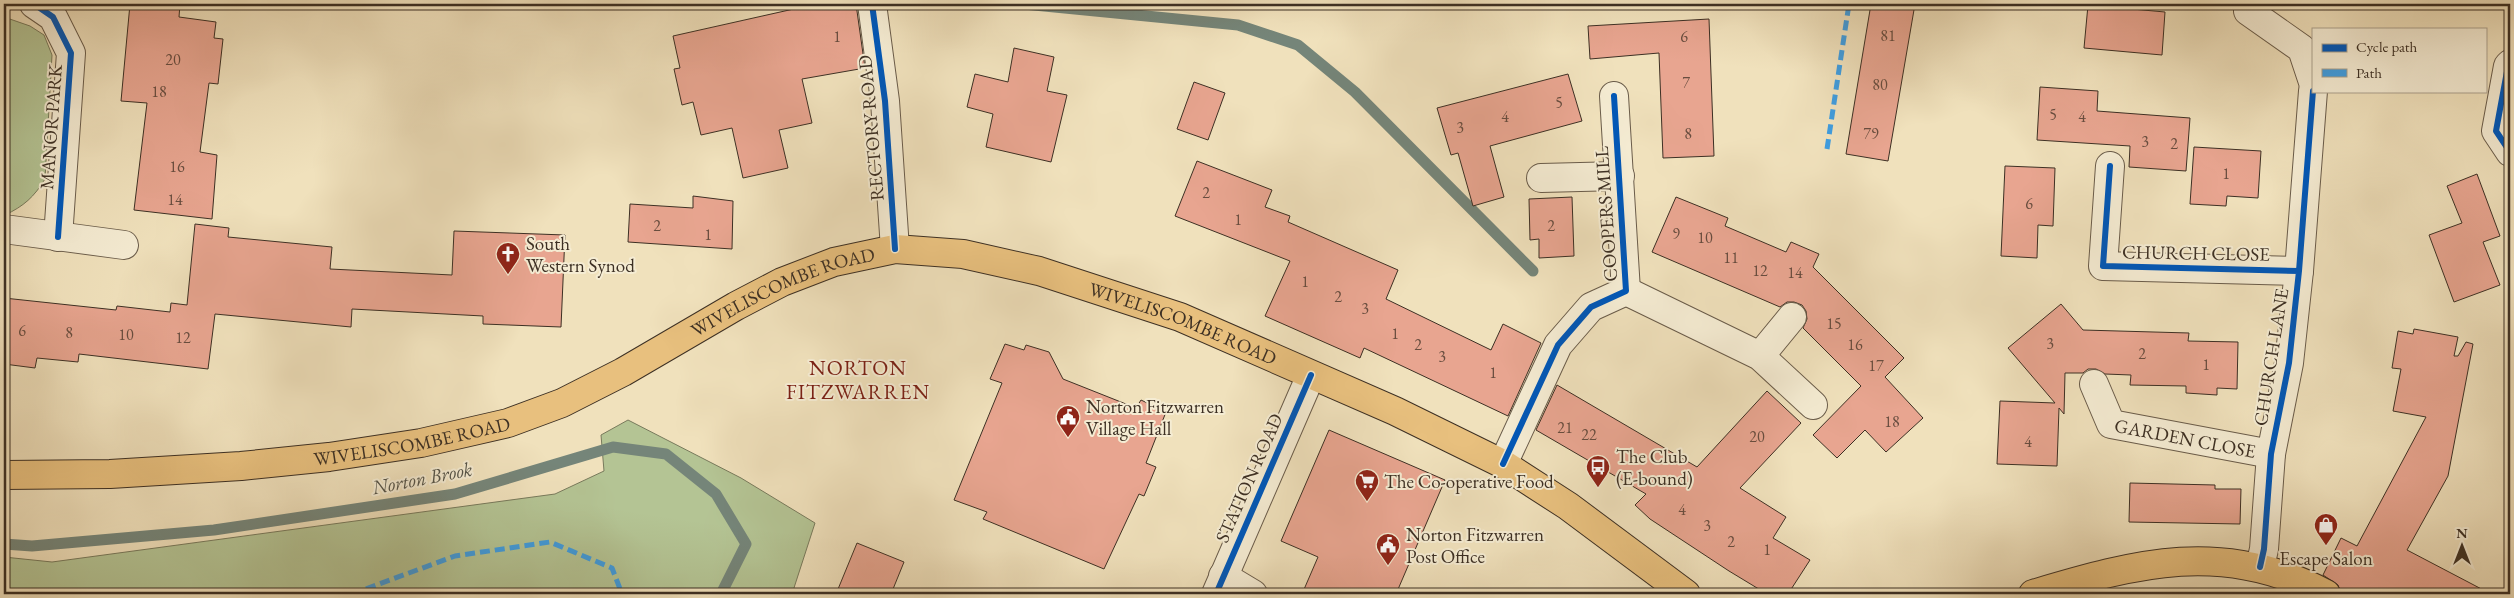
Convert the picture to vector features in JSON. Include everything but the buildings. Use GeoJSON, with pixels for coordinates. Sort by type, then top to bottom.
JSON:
{"type":"FeatureCollection","features":[{"type":"Feature","properties":{"kind":"main road","name":"WIVELISCOMBE ROAD"},"geometry":{"type":"LineString","coordinates":[[4,475],[110,474],[242,466],[329,457],[421,443],[508,424],[562,403],[623,372],[736,306],[782,282],[834,262],[896,249],[964,254],[1038,271],[1180,317],[1395,411],[1503,464],[1568,506],[1686,594]]}},
{"type":"Feature","properties":{"kind":"main road"},"geometry":{"type":"LineString","coordinates":[[2033,594],[2108,573],[2167,562],[2222,562],[2260,568],[2308,585],[2326,594]]}},
{"type":"Feature","properties":{"kind":"street","name":"MANOR PARK"},"geometry":{"type":"LineString","coordinates":[[34,4],[53,17],[71,53],[58,237]]}},
{"type":"Feature","properties":{"kind":"street","name":"RECTORY ROAD"},"geometry":{"type":"LineString","coordinates":[[872,4],[885,101],[896,249]]}},
{"type":"Feature","properties":{"kind":"street"},"geometry":{"type":"LineString","coordinates":[[2248,11],[2302,49],[2312,79]]}},
{"type":"Feature","properties":{"kind":"street"},"geometry":{"type":"LineString","coordinates":[[2510,64],[2496,132],[2510,152]]}},
{"type":"Feature","properties":{"kind":"street","name":"CHURCH LANE"},"geometry":{"type":"LineString","coordinates":[[2260,568],[2264,549],[2271,454],[2289,363],[2299,271],[2313,92]]}},
{"type":"Feature","properties":{"kind":"street","name":"COOPERS MILL"},"geometry":{"type":"LineString","coordinates":[[1614,96],[1626,291]]}},
{"type":"Feature","properties":{"kind":"street","name":"CHURCH CLOSE"},"geometry":{"type":"LineString","coordinates":[[2110,166],[2104,266],[2299,271]]}},
{"type":"Feature","properties":{"kind":"street","name":"COOPERS MILL"},"geometry":{"type":"LineString","coordinates":[[1541,178],[1620,176]]}},
{"type":"Feature","properties":{"kind":"street"},"geometry":{"type":"LineString","coordinates":[[4,229],[124,245]]}},
{"type":"Feature","properties":{"kind":"street","name":"COOPERS MILL"},"geometry":{"type":"LineString","coordinates":[[1626,291],[1760,356],[1813,405]]}},
{"type":"Feature","properties":{"kind":"street","name":"COOPERS MILL"},"geometry":{"type":"LineString","coordinates":[[1503,464],[1558,344],[1591,307],[1626,291]]}},
{"type":"Feature","properties":{"kind":"street"},"geometry":{"type":"LineString","coordinates":[[1760,356],[1792,317]]}},
{"type":"Feature","properties":{"kind":"street","name":"STATION ROAD"},"geometry":{"type":"LineString","coordinates":[[1220,585],[1311,375]]}},
{"type":"Feature","properties":{"kind":"street","name":"GARDEN CLOSE"},"geometry":{"type":"LineString","coordinates":[[2094,384],[2111,424],[2271,454]]}},
{"type":"Feature","properties":{"kind":"street"},"geometry":{"type":"LineString","coordinates":[[1220,585],[1253,594]]}},
{"type":"Feature","properties":{"kind":"green space"},"geometry":{"type":"Polygon","coordinates":[[[4,17],[30,26],[44,35],[52,55],[45,179],[28,200],[5,215],[4,17]]]}},
{"type":"Feature","properties":{"kind":"green space"},"geometry":{"type":"Polygon","coordinates":[[[628,420],[741,478],[815,523],[792,594],[4,594],[4,557],[52,562],[555,494],[604,471],[601,435],[628,420]]]}},
{"type":"Feature","properties":{"kind":"waterway"},"geometry":{"type":"LineString","coordinates":[[1024,4],[1238,25],[1298,45],[1355,92],[1533,271]]}},
{"type":"Feature","properties":{"kind":"waterway","name":"Norton Brook"},"geometry":{"type":"LineString","coordinates":[[4,544],[32,546],[214,530],[455,494],[613,447],[666,454],[716,494],[746,544],[721,594]]}},
{"type":"Feature","properties":{"kind":"marked path"},"geometry":{"type":"LineString","coordinates":[[1827,149],[1849,4]]}},
{"type":"Feature","properties":{"kind":"marked path"},"geometry":{"type":"LineString","coordinates":[[352,594],[455,556],[550,542],[612,568],[622,594]]}},
{"type":"Feature","properties":{"kind":"cycle path"},"geometry":{"type":"LineString","coordinates":[[34,4],[53,17],[71,53],[58,237]]}},
{"type":"Feature","properties":{"kind":"cycle path"},"geometry":{"type":"LineString","coordinates":[[872,4],[885,101],[895,249]]}},
{"type":"Feature","properties":{"kind":"cycle path"},"geometry":{"type":"LineString","coordinates":[[2510,64],[2508,66],[2496,131],[2510,152]]}},
{"type":"Feature","properties":{"kind":"cycle path"},"geometry":{"type":"LineString","coordinates":[[2260,567],[2264,549],[2271,454],[2289,363],[2299,271],[2313,92]]}},
{"type":"Feature","properties":{"kind":"cycle path"},"geometry":{"type":"LineString","coordinates":[[1503,464],[1558,345],[1591,307],[1626,291],[1614,96]]}},
{"type":"Feature","properties":{"kind":"cycle path"},"geometry":{"type":"LineString","coordinates":[[2110,166],[2103,266],[2299,271]]}},
{"type":"Feature","properties":{"kind":"cycle path"},"geometry":{"type":"LineString","coordinates":[[1216,594],[1311,375]]}},
{"type":"Feature","properties":{"kind":"place","name":"South Western Synod"},"geometry":{"type":"Point","coordinates":[508,275]}},
{"type":"Feature","properties":{"kind":"place","name":"Norton Fitzwarren Village Hall"},"geometry":{"type":"Point","coordinates":[1068,438]}},
{"type":"Feature","properties":{"kind":"place","name":"The Club (E-bound)"},"geometry":{"type":"Point","coordinates":[1598,488]}},
{"type":"Feature","properties":{"kind":"place","name":"The Co-operative Food"},"geometry":{"type":"Point","coordinates":[1367,502]}},
{"type":"Feature","properties":{"kind":"place","name":"Escape Salon"},"geometry":{"type":"Point","coordinates":[2326,546]}},
{"type":"Feature","properties":{"kind":"place","name":"Norton Fitzwarren Post Office"},"geometry":{"type":"Point","coordinates":[1388,566]}},
{"type":"Feature","properties":{"kind":"district","name":"NORTON FITZWARREN"},"geometry":{"type":"Point","coordinates":[858,379]}}]}
